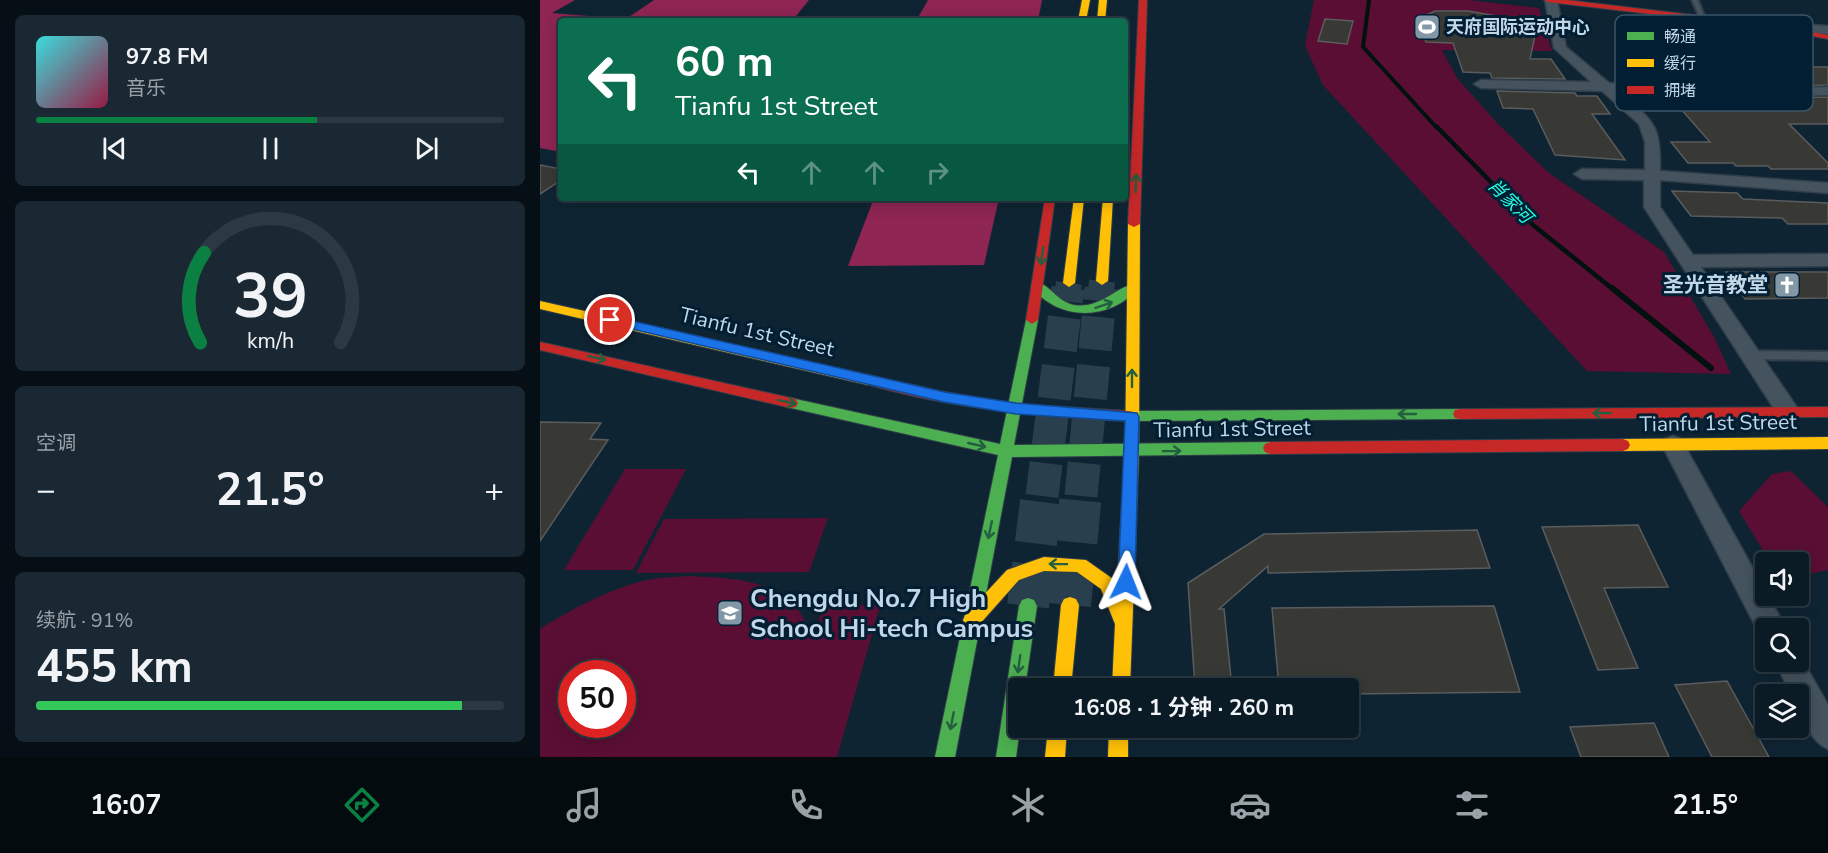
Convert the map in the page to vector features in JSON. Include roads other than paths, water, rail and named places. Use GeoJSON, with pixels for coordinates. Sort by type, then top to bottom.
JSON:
{"type":"FeatureCollection","features":[{"type":"Feature","properties":{"kind":"main road"},"geometry":{"type":"LineString","coordinates":[[1083,18],[1086,0]]}},
{"type":"Feature","properties":{"kind":"main road"},"geometry":{"type":"LineString","coordinates":[[1101,18],[1103,0]]}},
{"type":"Feature","properties":{"kind":"main road"},"geometry":{"type":"LineString","coordinates":[[1121,678],[1132,451],[1132,288],[1143,0]]}},
{"type":"Feature","properties":{"kind":"main road"},"geometry":{"type":"LineString","coordinates":[[1549,0],[1612,4],[1684,15]]}},
{"type":"Feature","properties":{"kind":"main road"},"geometry":{"type":"LineString","coordinates":[[1813,34],[1828,37]]}},
{"type":"Feature","properties":{"kind":"main road"},"geometry":{"type":"LineString","coordinates":[[945,757],[1016,409],[1050,201]]}},
{"type":"Feature","properties":{"kind":"main road"},"geometry":{"type":"LineString","coordinates":[[1069,283],[1079,201]]}},
{"type":"Feature","properties":{"kind":"main road"},"geometry":{"type":"LineString","coordinates":[[1102,281],[1108,201]]}},
{"type":"Feature","properties":{"kind":"main road"},"geometry":{"type":"LineString","coordinates":[[1037,286],[1050,301],[1068,308],[1092,309],[1119,300],[1132,288]]}},
{"type":"Feature","properties":{"kind":"main road","name":"Tianfu 1st Street"},"geometry":{"type":"LineString","coordinates":[[540,305],[944,397],[1016,409],[1132,417],[1828,412]]}},
{"type":"Feature","properties":{"kind":"main road","name":"Tianfu 1st Street"},"geometry":{"type":"LineString","coordinates":[[540,345],[1006,451],[1828,443]]}},
{"type":"Feature","properties":{"kind":"main road"},"geometry":{"type":"LineString","coordinates":[[971,622],[1013,575],[1044,564],[1080,565],[1107,584],[1124,626]]}},
{"type":"Feature","properties":{"kind":"main road"},"geometry":{"type":"LineString","coordinates":[[1063,678],[1070,605]]}},
{"type":"Feature","properties":{"kind":"main road"},"geometry":{"type":"LineString","coordinates":[[1006,757],[1028,606]]}},
{"type":"Feature","properties":{"kind":"main road"},"geometry":{"type":"LineString","coordinates":[[1055,757],[1057,738]]}},
{"type":"Feature","properties":{"kind":"main road"},"geometry":{"type":"LineString","coordinates":[[1118,757],[1119,738]]}},
{"type":"Feature","properties":{"kind":"street"},"geometry":{"type":"LineString","coordinates":[[1549,0],[1557,44],[1615,94]]}},
{"type":"Feature","properties":{"kind":"street"},"geometry":{"type":"LineString","coordinates":[[1813,29],[1828,30]]}},
{"type":"Feature","properties":{"kind":"street"},"geometry":{"type":"LineString","coordinates":[[1481,84],[1615,89]]}},
{"type":"Feature","properties":{"kind":"street"},"geometry":{"type":"LineString","coordinates":[[1813,91],[1828,91]]}},
{"type":"Feature","properties":{"kind":"street"},"geometry":{"type":"LineString","coordinates":[[1635,111],[1646,122],[1652,134],[1652,207],[1788,412]]}},
{"type":"Feature","properties":{"kind":"street"},"geometry":{"type":"LineString","coordinates":[[1582,174],[1652,175],[1828,188]]}},
{"type":"Feature","properties":{"kind":"street"},"geometry":{"type":"LineString","coordinates":[[1688,261],[1828,260]]}},
{"type":"Feature","properties":{"kind":"street"},"geometry":{"type":"LineString","coordinates":[[1672,445],[1766,618]]}},
{"type":"Feature","properties":{"kind":"street"},"geometry":{"type":"LineString","coordinates":[[1794,672],[1828,734]]}},
{"type":"Feature","properties":{"kind":"lane"},"geometry":{"type":"LineString","coordinates":[[1695,0],[1702,15]]}},
{"type":"Feature","properties":{"kind":"lane"},"geometry":{"type":"LineString","coordinates":[[1750,355],[1828,356]]}},
{"type":"Feature","properties":{"kind":"waterway","name":"肖家河"},"geometry":{"type":"LineString","coordinates":[[1369,0],[1363,47],[1437,128]]}},
{"type":"Feature","properties":{"kind":"waterway","name":"肖家河"},"geometry":{"type":"LineString","coordinates":[[1436,126],[1533,225],[1614,290]]}},
{"type":"Feature","properties":{"kind":"waterway","name":"肖家河"},"geometry":{"type":"LineString","coordinates":[[1612,288],[1711,368]]}},
{"type":"Feature","properties":{"kind":"tunnel"},"geometry":{"type":"LineString","coordinates":[[1101,290],[1102,281]]}},
{"type":"Feature","properties":{"kind":"tunnel"},"geometry":{"type":"LineString","coordinates":[[1068,290],[1069,283]]}},
{"type":"Feature","properties":{"kind":"tunnel"},"geometry":{"type":"LineString","coordinates":[[1042,496],[1068,288]]}},
{"type":"Feature","properties":{"kind":"tunnel"},"geometry":{"type":"LineString","coordinates":[[1081,496],[1101,288]]}},
{"type":"Feature","properties":{"kind":"tunnel"},"geometry":{"type":"LineString","coordinates":[[1028,606],[1042,494]]}},
{"type":"Feature","properties":{"kind":"tunnel"},"geometry":{"type":"LineString","coordinates":[[1070,605],[1081,494]]}},
{"type":"Feature","properties":{"kind":"place","name":"天府国际运动中心"},"geometry":{"type":"Point","coordinates":[1427,27]}},
{"type":"Feature","properties":{"kind":"place","name":"圣光音教堂"},"geometry":{"type":"Point","coordinates":[1787,285]}},
{"type":"Feature","properties":{"kind":"place","name":"Chengdu No.7 High School Hi-tech Campus"},"geometry":{"type":"Point","coordinates":[730,613]}}]}
